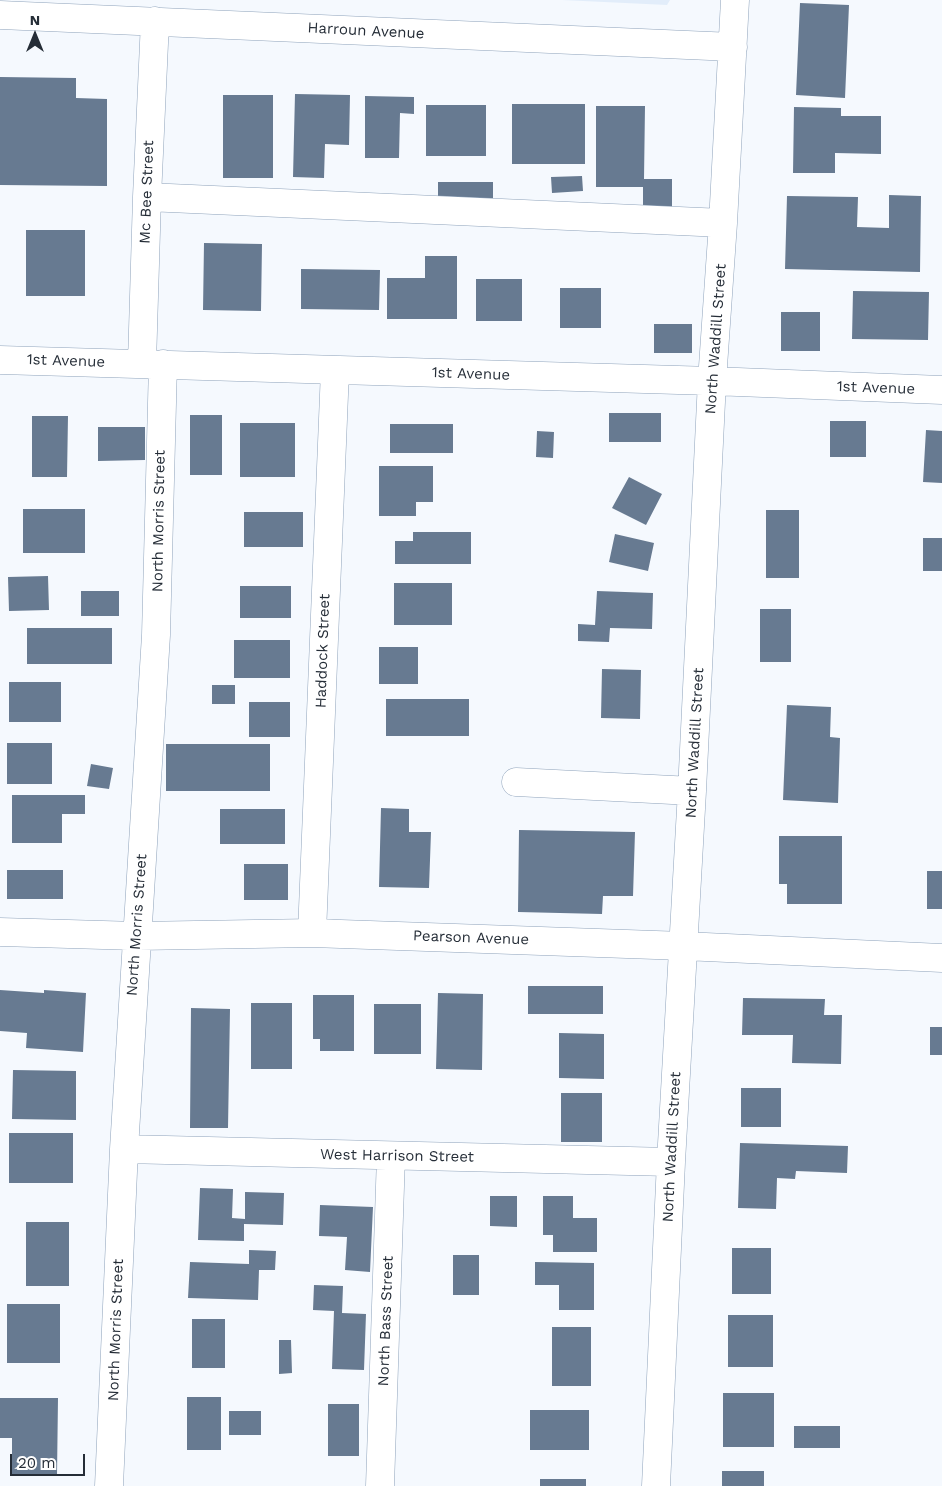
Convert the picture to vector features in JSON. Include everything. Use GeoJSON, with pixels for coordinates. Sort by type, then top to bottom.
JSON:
{"type":"FeatureCollection","features":[{"type":"Feature","properties":{"kind":"street","name":"North Waddill Street"},"geometry":{"type":"LineString","coordinates":[[656,1486],[712,380],[735,0]]}},
{"type":"Feature","properties":{"kind":"street","name":"Harroun Avenue"},"geometry":{"type":"LineString","coordinates":[[0,15],[168,14],[733,48]]}},
{"type":"Feature","properties":{"kind":"street","name":"Mc Bee Street"},"geometry":{"type":"LineString","coordinates":[[152,364],[146,197],[168,14]]}},
{"type":"Feature","properties":{"kind":"street"},"geometry":{"type":"LineString","coordinates":[[146,197],[723,223]]}},
{"type":"Feature","properties":{"kind":"street","name":"1st Avenue"},"geometry":{"type":"LineString","coordinates":[[0,360],[712,380],[942,390]]}},
{"type":"Feature","properties":{"kind":"street","name":"North Morris Street"},"geometry":{"type":"LineString","coordinates":[[109,1486],[124,1148],[156,635],[152,364]]}},
{"type":"Feature","properties":{"kind":"street","name":"Haddock Street"},"geometry":{"type":"LineString","coordinates":[[312,933],[335,370]]}},
{"type":"Feature","properties":{"kind":"street"},"geometry":{"type":"LineString","coordinates":[[516,782],[692,790]]}},
{"type":"Feature","properties":{"kind":"street","name":"Pearson Avenue"},"geometry":{"type":"LineString","coordinates":[[0,932],[137,936],[312,933],[684,946],[942,958]]}},
{"type":"Feature","properties":{"kind":"street","name":"West Harrison Street"},"geometry":{"type":"LineString","coordinates":[[124,1148],[671,1162]]}},
{"type":"Feature","properties":{"kind":"street","name":"North Bass Street"},"geometry":{"type":"LineString","coordinates":[[380,1486],[391,1156]]}},
{"type":"Feature","properties":{"kind":"shaded area"},"geometry":{"type":"Polygon","coordinates":[[[562,0],[670,0],[667,5],[562,0]]]}},
{"type":"Feature","properties":{"kind":"building"},"geometry":{"type":"Polygon","coordinates":[[[800,3],[849,5],[845,98],[796,95],[800,3]]]}},
{"type":"Feature","properties":{"kind":"building"},"geometry":{"type":"Polygon","coordinates":[[[0,77],[76,78],[76,98],[107,99],[107,186],[0,185],[0,77]]]}},
{"type":"Feature","properties":{"kind":"building"},"geometry":{"type":"Polygon","coordinates":[[[295,94],[350,95],[349,145],[325,144],[324,178],[293,177],[295,94]]]}},
{"type":"Feature","properties":{"kind":"building"},"geometry":{"type":"Polygon","coordinates":[[[223,95],[273,95],[273,178],[223,178],[223,95]]]}},
{"type":"Feature","properties":{"kind":"building"},"geometry":{"type":"Polygon","coordinates":[[[365,96],[414,97],[414,114],[400,113],[399,158],[365,158],[365,96]]]}},
{"type":"Feature","properties":{"kind":"building"},"geometry":{"type":"Polygon","coordinates":[[[512,104],[585,104],[585,164],[512,164],[512,104]]]}},
{"type":"Feature","properties":{"kind":"building"},"geometry":{"type":"Polygon","coordinates":[[[426,105],[486,105],[486,156],[426,156],[426,105]]]}},
{"type":"Feature","properties":{"kind":"building"},"geometry":{"type":"Polygon","coordinates":[[[596,106],[645,106],[644,179],[672,179],[672,214],[643,214],[643,187],[596,187],[596,106]]]}},
{"type":"Feature","properties":{"kind":"building"},"geometry":{"type":"Polygon","coordinates":[[[794,107],[841,108],[841,116],[881,116],[881,154],[835,153],[835,173],[793,173],[794,107]]]}},
{"type":"Feature","properties":{"kind":"building"},"geometry":{"type":"Polygon","coordinates":[[[582,176],[583,191],[552,193],[551,177],[582,176]]]}},
{"type":"Feature","properties":{"kind":"building"},"geometry":{"type":"Polygon","coordinates":[[[438,182],[493,182],[493,204],[438,204],[438,182]]]}},
{"type":"Feature","properties":{"kind":"building"},"geometry":{"type":"Polygon","coordinates":[[[889,195],[921,196],[920,272],[785,269],[787,196],[858,197],[857,227],[889,228],[889,195]]]}},
{"type":"Feature","properties":{"kind":"building"},"geometry":{"type":"Polygon","coordinates":[[[26,230],[85,230],[85,296],[26,296],[26,230]]]}},
{"type":"Feature","properties":{"kind":"building"},"geometry":{"type":"Polygon","coordinates":[[[204,243],[262,244],[261,311],[203,310],[204,243]]]}},
{"type":"Feature","properties":{"kind":"building"},"geometry":{"type":"Polygon","coordinates":[[[425,256],[457,256],[457,319],[387,319],[387,278],[425,278],[425,256]]]}},
{"type":"Feature","properties":{"kind":"building"},"geometry":{"type":"Polygon","coordinates":[[[301,269],[380,270],[379,310],[301,309],[301,269]]]}},
{"type":"Feature","properties":{"kind":"building"},"geometry":{"type":"Polygon","coordinates":[[[476,279],[522,279],[522,321],[476,321],[476,279]]]}},
{"type":"Feature","properties":{"kind":"building"},"geometry":{"type":"Polygon","coordinates":[[[560,288],[601,288],[601,328],[560,328],[560,288]]]}},
{"type":"Feature","properties":{"kind":"building"},"geometry":{"type":"Polygon","coordinates":[[[853,291],[929,292],[928,340],[852,339],[853,291]]]}},
{"type":"Feature","properties":{"kind":"building"},"geometry":{"type":"Polygon","coordinates":[[[781,312],[820,312],[820,351],[781,351],[781,312]]]}},
{"type":"Feature","properties":{"kind":"building"},"geometry":{"type":"Polygon","coordinates":[[[654,324],[692,324],[692,353],[654,353],[654,324]]]}},
{"type":"Feature","properties":{"kind":"building"},"geometry":{"type":"Polygon","coordinates":[[[609,413],[661,413],[661,442],[609,442],[609,413]]]}},
{"type":"Feature","properties":{"kind":"building"},"geometry":{"type":"Polygon","coordinates":[[[190,415],[222,415],[222,475],[190,475],[190,415]]]}},
{"type":"Feature","properties":{"kind":"building"},"geometry":{"type":"Polygon","coordinates":[[[32,416],[68,416],[67,477],[32,477],[32,416]]]}},
{"type":"Feature","properties":{"kind":"building"},"geometry":{"type":"Polygon","coordinates":[[[830,421],[866,421],[866,457],[830,457],[830,421]]]}},
{"type":"Feature","properties":{"kind":"building"},"geometry":{"type":"Polygon","coordinates":[[[240,423],[295,423],[295,477],[240,477],[240,423]]]}},
{"type":"Feature","properties":{"kind":"building"},"geometry":{"type":"Polygon","coordinates":[[[390,424],[453,424],[453,453],[390,453],[390,424]]]}},
{"type":"Feature","properties":{"kind":"building"},"geometry":{"type":"Polygon","coordinates":[[[98,427],[145,427],[145,460],[98,461],[98,427]]]}},
{"type":"Feature","properties":{"kind":"building"},"geometry":{"type":"Polygon","coordinates":[[[926,430],[942,431],[942,483],[923,482],[926,430]]]}},
{"type":"Feature","properties":{"kind":"building"},"geometry":{"type":"Polygon","coordinates":[[[537,431],[554,432],[553,458],[536,457],[537,431]]]}},
{"type":"Feature","properties":{"kind":"building"},"geometry":{"type":"Polygon","coordinates":[[[379,466],[433,466],[433,502],[416,502],[416,516],[379,516],[379,466]]]}},
{"type":"Feature","properties":{"kind":"building"},"geometry":{"type":"Polygon","coordinates":[[[629,477],[662,494],[646,525],[612,508],[629,477]]]}},
{"type":"Feature","properties":{"kind":"building"},"geometry":{"type":"Polygon","coordinates":[[[23,509],[85,509],[85,553],[23,553],[23,509]]]}},
{"type":"Feature","properties":{"kind":"building"},"geometry":{"type":"Polygon","coordinates":[[[766,510],[799,510],[799,578],[766,578],[766,510]]]}},
{"type":"Feature","properties":{"kind":"building"},"geometry":{"type":"Polygon","coordinates":[[[244,512],[303,512],[303,547],[244,547],[244,512]]]}},
{"type":"Feature","properties":{"kind":"building"},"geometry":{"type":"Polygon","coordinates":[[[413,532],[471,532],[471,564],[395,564],[395,541],[413,541],[413,532]]]}},
{"type":"Feature","properties":{"kind":"building"},"geometry":{"type":"Polygon","coordinates":[[[615,534],[654,543],[648,571],[609,562],[615,534]]]}},
{"type":"Feature","properties":{"kind":"building"},"geometry":{"type":"Polygon","coordinates":[[[923,538],[942,538],[942,571],[923,571],[923,538]]]}},
{"type":"Feature","properties":{"kind":"building"},"geometry":{"type":"Polygon","coordinates":[[[48,576],[49,610],[9,611],[8,577],[48,576]]]}},
{"type":"Feature","properties":{"kind":"building"},"geometry":{"type":"Polygon","coordinates":[[[394,583],[452,583],[452,625],[394,625],[394,583]]]}},
{"type":"Feature","properties":{"kind":"building"},"geometry":{"type":"Polygon","coordinates":[[[240,586],[291,586],[291,618],[240,618],[240,586]]]}},
{"type":"Feature","properties":{"kind":"building"},"geometry":{"type":"Polygon","coordinates":[[[81,591],[119,591],[119,616],[81,616],[81,591]]]}},
{"type":"Feature","properties":{"kind":"building"},"geometry":{"type":"Polygon","coordinates":[[[597,591],[653,593],[652,629],[610,628],[609,642],[578,641],[578,624],[595,625],[597,591]]]}},
{"type":"Feature","properties":{"kind":"building"},"geometry":{"type":"Polygon","coordinates":[[[760,609],[791,609],[791,662],[760,662],[760,609]]]}},
{"type":"Feature","properties":{"kind":"building"},"geometry":{"type":"Polygon","coordinates":[[[27,628],[112,628],[112,664],[27,664],[27,628]]]}},
{"type":"Feature","properties":{"kind":"building"},"geometry":{"type":"Polygon","coordinates":[[[234,640],[290,640],[290,678],[234,678],[234,640]]]}},
{"type":"Feature","properties":{"kind":"building"},"geometry":{"type":"Polygon","coordinates":[[[379,647],[418,647],[418,684],[379,684],[379,647]]]}},
{"type":"Feature","properties":{"kind":"building"},"geometry":{"type":"Polygon","coordinates":[[[602,669],[641,670],[640,719],[601,718],[602,669]]]}},
{"type":"Feature","properties":{"kind":"building"},"geometry":{"type":"Polygon","coordinates":[[[9,682],[61,682],[61,722],[9,722],[9,682]]]}},
{"type":"Feature","properties":{"kind":"building"},"geometry":{"type":"Polygon","coordinates":[[[212,685],[235,685],[235,704],[212,704],[212,685]]]}},
{"type":"Feature","properties":{"kind":"building"},"geometry":{"type":"Polygon","coordinates":[[[386,699],[469,699],[469,736],[386,736],[386,699]]]}},
{"type":"Feature","properties":{"kind":"building"},"geometry":{"type":"Polygon","coordinates":[[[249,702],[290,702],[290,737],[249,737],[249,702]]]}},
{"type":"Feature","properties":{"kind":"building"},"geometry":{"type":"Polygon","coordinates":[[[787,705],[831,707],[830,737],[840,738],[838,803],[783,800],[787,705]]]}},
{"type":"Feature","properties":{"kind":"building"},"geometry":{"type":"Polygon","coordinates":[[[7,743],[52,743],[52,784],[7,784],[7,743]]]}},
{"type":"Feature","properties":{"kind":"building"},"geometry":{"type":"Polygon","coordinates":[[[166,744],[270,744],[270,791],[166,791],[166,744]]]}},
{"type":"Feature","properties":{"kind":"building"},"geometry":{"type":"Polygon","coordinates":[[[91,764],[113,768],[109,789],[87,786],[91,764]]]}},
{"type":"Feature","properties":{"kind":"building"},"geometry":{"type":"Polygon","coordinates":[[[12,795],[85,795],[85,814],[62,814],[62,843],[12,843],[12,795]]]}},
{"type":"Feature","properties":{"kind":"building"},"geometry":{"type":"Polygon","coordinates":[[[381,808],[409,809],[409,832],[431,832],[429,888],[379,887],[381,808]]]}},
{"type":"Feature","properties":{"kind":"building"},"geometry":{"type":"Polygon","coordinates":[[[220,809],[285,809],[285,844],[220,844],[220,809]]]}},
{"type":"Feature","properties":{"kind":"building"},"geometry":{"type":"Polygon","coordinates":[[[519,830],[635,832],[633,896],[603,896],[602,914],[518,912],[519,830]]]}},
{"type":"Feature","properties":{"kind":"building"},"geometry":{"type":"Polygon","coordinates":[[[779,836],[842,836],[842,904],[787,904],[787,884],[779,884],[779,836]]]}},
{"type":"Feature","properties":{"kind":"building"},"geometry":{"type":"Polygon","coordinates":[[[244,864],[288,864],[288,900],[244,900],[244,864]]]}},
{"type":"Feature","properties":{"kind":"building"},"geometry":{"type":"Polygon","coordinates":[[[7,870],[63,870],[63,899],[7,899],[7,870]]]}},
{"type":"Feature","properties":{"kind":"building"},"geometry":{"type":"Polygon","coordinates":[[[927,871],[942,871],[942,909],[927,909],[927,871]]]}},
{"type":"Feature","properties":{"kind":"building"},"geometry":{"type":"Polygon","coordinates":[[[528,986],[603,986],[603,1014],[528,1014],[528,986]]]}},
{"type":"Feature","properties":{"kind":"building"},"geometry":{"type":"Polygon","coordinates":[[[0,990],[44,993],[44,990],[86,993],[83,1052],[26,1048],[27,1033],[0,1031],[0,990]]]}},
{"type":"Feature","properties":{"kind":"building"},"geometry":{"type":"Polygon","coordinates":[[[438,993],[483,994],[482,1070],[436,1069],[438,993]]]}},
{"type":"Feature","properties":{"kind":"building"},"geometry":{"type":"Polygon","coordinates":[[[313,995],[354,995],[354,1051],[320,1051],[320,1039],[313,1039],[313,995]]]}},
{"type":"Feature","properties":{"kind":"building"},"geometry":{"type":"Polygon","coordinates":[[[743,998],[825,999],[824,1015],[842,1015],[841,1064],[792,1063],[793,1035],[742,1035],[743,998]]]}},
{"type":"Feature","properties":{"kind":"building"},"geometry":{"type":"Polygon","coordinates":[[[251,1003],[292,1003],[292,1069],[251,1069],[251,1003]]]}},
{"type":"Feature","properties":{"kind":"building"},"geometry":{"type":"Polygon","coordinates":[[[374,1004],[421,1004],[421,1054],[374,1054],[374,1004]]]}},
{"type":"Feature","properties":{"kind":"building"},"geometry":{"type":"Polygon","coordinates":[[[191,1008],[230,1009],[228,1128],[190,1128],[191,1008]]]}},
{"type":"Feature","properties":{"kind":"building"},"geometry":{"type":"Polygon","coordinates":[[[930,1027],[942,1027],[942,1055],[930,1055],[930,1027]]]}},
{"type":"Feature","properties":{"kind":"building"},"geometry":{"type":"Polygon","coordinates":[[[559,1033],[604,1034],[604,1079],[559,1078],[559,1033]]]}},
{"type":"Feature","properties":{"kind":"building"},"geometry":{"type":"Polygon","coordinates":[[[13,1070],[76,1071],[76,1120],[12,1119],[13,1070]]]}},
{"type":"Feature","properties":{"kind":"building"},"geometry":{"type":"Polygon","coordinates":[[[741,1088],[781,1088],[781,1127],[741,1127],[741,1088]]]}},
{"type":"Feature","properties":{"kind":"building"},"geometry":{"type":"Polygon","coordinates":[[[561,1093],[602,1093],[602,1142],[561,1142],[561,1093]]]}},
{"type":"Feature","properties":{"kind":"building"},"geometry":{"type":"Polygon","coordinates":[[[9,1133],[73,1133],[73,1183],[9,1183],[9,1133]]]}},
{"type":"Feature","properties":{"kind":"building"},"geometry":{"type":"Polygon","coordinates":[[[740,1143],[848,1146],[847,1173],[796,1171],[795,1179],[777,1178],[776,1209],[738,1208],[740,1143]]]}},
{"type":"Feature","properties":{"kind":"building"},"geometry":{"type":"Polygon","coordinates":[[[200,1188],[233,1189],[232,1218],[245,1219],[245,1192],[284,1193],[283,1225],[244,1224],[244,1241],[198,1240],[200,1188]]]}},
{"type":"Feature","properties":{"kind":"building"},"geometry":{"type":"Polygon","coordinates":[[[490,1196],[517,1196],[517,1227],[490,1226],[490,1196]]]}},
{"type":"Feature","properties":{"kind":"building"},"geometry":{"type":"Polygon","coordinates":[[[543,1196],[573,1196],[573,1218],[597,1218],[597,1252],[553,1252],[553,1235],[543,1235],[543,1196]]]}},
{"type":"Feature","properties":{"kind":"building"},"geometry":{"type":"Polygon","coordinates":[[[320,1205],[373,1207],[370,1272],[345,1270],[347,1237],[319,1236],[320,1205]]]}},
{"type":"Feature","properties":{"kind":"building"},"geometry":{"type":"Polygon","coordinates":[[[26,1222],[69,1222],[69,1286],[26,1286],[26,1222]]]}},
{"type":"Feature","properties":{"kind":"building"},"geometry":{"type":"Polygon","coordinates":[[[732,1248],[771,1248],[771,1294],[732,1294],[732,1248]]]}},
{"type":"Feature","properties":{"kind":"building"},"geometry":{"type":"Polygon","coordinates":[[[249,1250],[276,1251],[275,1270],[259,1270],[258,1300],[188,1298],[190,1262],[249,1264],[249,1250]]]}},
{"type":"Feature","properties":{"kind":"building"},"geometry":{"type":"Polygon","coordinates":[[[453,1255],[479,1255],[479,1295],[453,1295],[453,1255]]]}},
{"type":"Feature","properties":{"kind":"building"},"geometry":{"type":"Polygon","coordinates":[[[535,1262],[594,1263],[594,1310],[559,1310],[559,1285],[535,1285],[535,1262]]]}},
{"type":"Feature","properties":{"kind":"building"},"geometry":{"type":"Polygon","coordinates":[[[314,1285],[343,1286],[342,1313],[366,1314],[364,1370],[332,1369],[334,1311],[313,1310],[314,1285]]]}},
{"type":"Feature","properties":{"kind":"building"},"geometry":{"type":"Polygon","coordinates":[[[7,1304],[60,1304],[60,1363],[7,1363],[7,1304]]]}},
{"type":"Feature","properties":{"kind":"building"},"geometry":{"type":"Polygon","coordinates":[[[728,1315],[773,1315],[773,1367],[728,1367],[728,1315]]]}},
{"type":"Feature","properties":{"kind":"building"},"geometry":{"type":"Polygon","coordinates":[[[192,1319],[225,1319],[225,1368],[192,1368],[192,1319]]]}},
{"type":"Feature","properties":{"kind":"building"},"geometry":{"type":"Polygon","coordinates":[[[552,1327],[591,1327],[591,1386],[552,1386],[552,1327]]]}},
{"type":"Feature","properties":{"kind":"building"},"geometry":{"type":"Polygon","coordinates":[[[279,1340],[291,1340],[292,1373],[279,1374],[279,1340]]]}},
{"type":"Feature","properties":{"kind":"building"},"geometry":{"type":"Polygon","coordinates":[[[723,1393],[774,1393],[774,1447],[723,1447],[723,1393]]]}},
{"type":"Feature","properties":{"kind":"building"},"geometry":{"type":"Polygon","coordinates":[[[187,1397],[221,1397],[221,1450],[187,1450],[187,1397]]]}},
{"type":"Feature","properties":{"kind":"building"},"geometry":{"type":"Polygon","coordinates":[[[0,1398],[58,1398],[57,1475],[12,1474],[12,1438],[0,1438],[0,1398]]]}},
{"type":"Feature","properties":{"kind":"building"},"geometry":{"type":"Polygon","coordinates":[[[328,1404],[359,1404],[359,1456],[328,1456],[328,1404]]]}},
{"type":"Feature","properties":{"kind":"building"},"geometry":{"type":"Polygon","coordinates":[[[530,1410],[589,1410],[589,1450],[530,1450],[530,1410]]]}},
{"type":"Feature","properties":{"kind":"building"},"geometry":{"type":"Polygon","coordinates":[[[229,1411],[261,1411],[261,1435],[229,1435],[229,1411]]]}},
{"type":"Feature","properties":{"kind":"building"},"geometry":{"type":"Polygon","coordinates":[[[794,1426],[840,1426],[840,1448],[794,1448],[794,1426]]]}},
{"type":"Feature","properties":{"kind":"building"},"geometry":{"type":"Polygon","coordinates":[[[722,1471],[764,1471],[764,1486],[722,1486],[722,1471]]]}},
{"type":"Feature","properties":{"kind":"building"},"geometry":{"type":"Polygon","coordinates":[[[540,1479],[586,1479],[586,1486],[540,1486],[540,1479]]]}}]}
